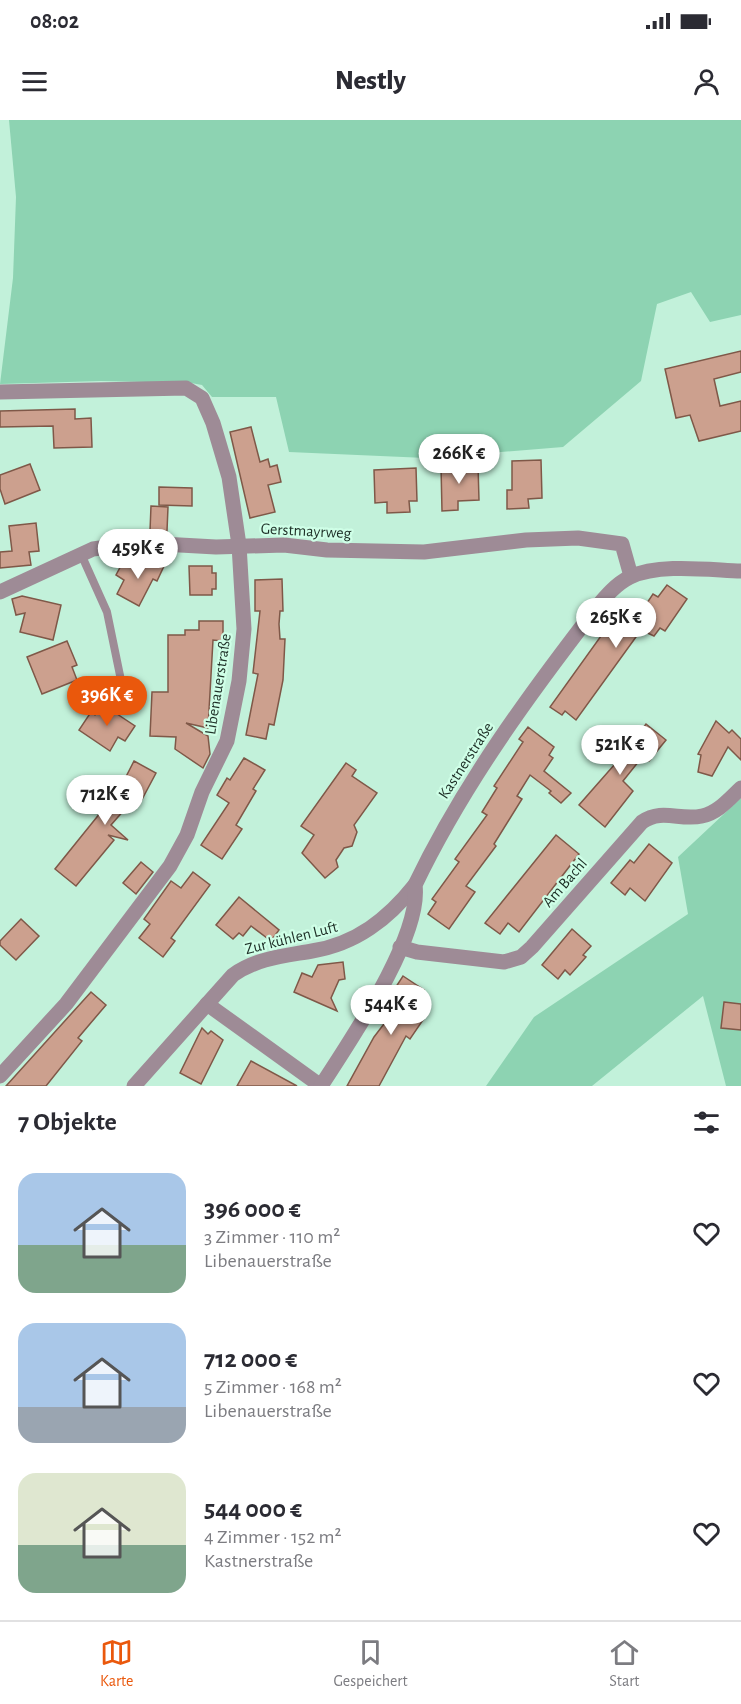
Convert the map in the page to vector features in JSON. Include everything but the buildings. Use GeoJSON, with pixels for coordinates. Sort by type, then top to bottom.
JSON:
{"type":"FeatureCollection","features":[{"type":"Feature","properties":{"kind":"street","name":"Gerstmayrweg"},"geometry":{"type":"LineString","coordinates":[[0,392],[186,388],[202,398],[229,477],[239,545],[424,552],[526,540],[592,538],[622,544],[631,576]]}},
{"type":"Feature","properties":{"kind":"street"},"geometry":{"type":"LineString","coordinates":[[0,592],[93,549],[143,544],[216,547],[239,545]]}},
{"type":"Feature","properties":{"kind":"street","name":"Libenauerstraße"},"geometry":{"type":"LineString","coordinates":[[0,1076],[87,977],[157,884],[187,835],[202,792],[227,741],[239,681],[244,629],[239,545]]}},
{"type":"Feature","properties":{"kind":"street","name":"Kastnerstraße"},"geometry":{"type":"LineString","coordinates":[[207,1004],[321,1086],[375,1002],[400,947],[413,907],[415,885],[454,810],[488,755],[596,608],[612,589],[631,576],[675,569],[741,572]]}},
{"type":"Feature","properties":{"kind":"street","name":"Am Bachl"},"geometry":{"type":"LineString","coordinates":[[400,947],[495,962],[512,961],[521,957],[642,822],[658,814],[705,816],[716,810],[741,788]]}},
{"type":"Feature","properties":{"kind":"street","name":"Zur kühlen Luft"},"geometry":{"type":"LineString","coordinates":[[134,1086],[233,975],[254,962],[334,946],[353,939],[385,917],[415,885]]}},
{"type":"Feature","properties":{"kind":"lane"},"geometry":{"type":"LineString","coordinates":[[81,554],[107,612],[123,690]]}},
{"type":"Feature","properties":{"kind":"green space"},"geometry":{"type":"Polygon","coordinates":[[[9,120],[741,120],[741,315],[710,322],[691,292],[657,304],[641,381],[563,447],[426,458],[289,452],[276,397],[212,397],[202,385],[191,383],[101,381],[0,384],[13,278],[16,197],[9,120]]]}},
{"type":"Feature","properties":{"kind":"green space"},"geometry":{"type":"Polygon","coordinates":[[[741,798],[741,1086],[726,1086],[703,996],[592,1086],[486,1086],[534,1017],[688,914],[678,857],[741,798]]]}}]}
